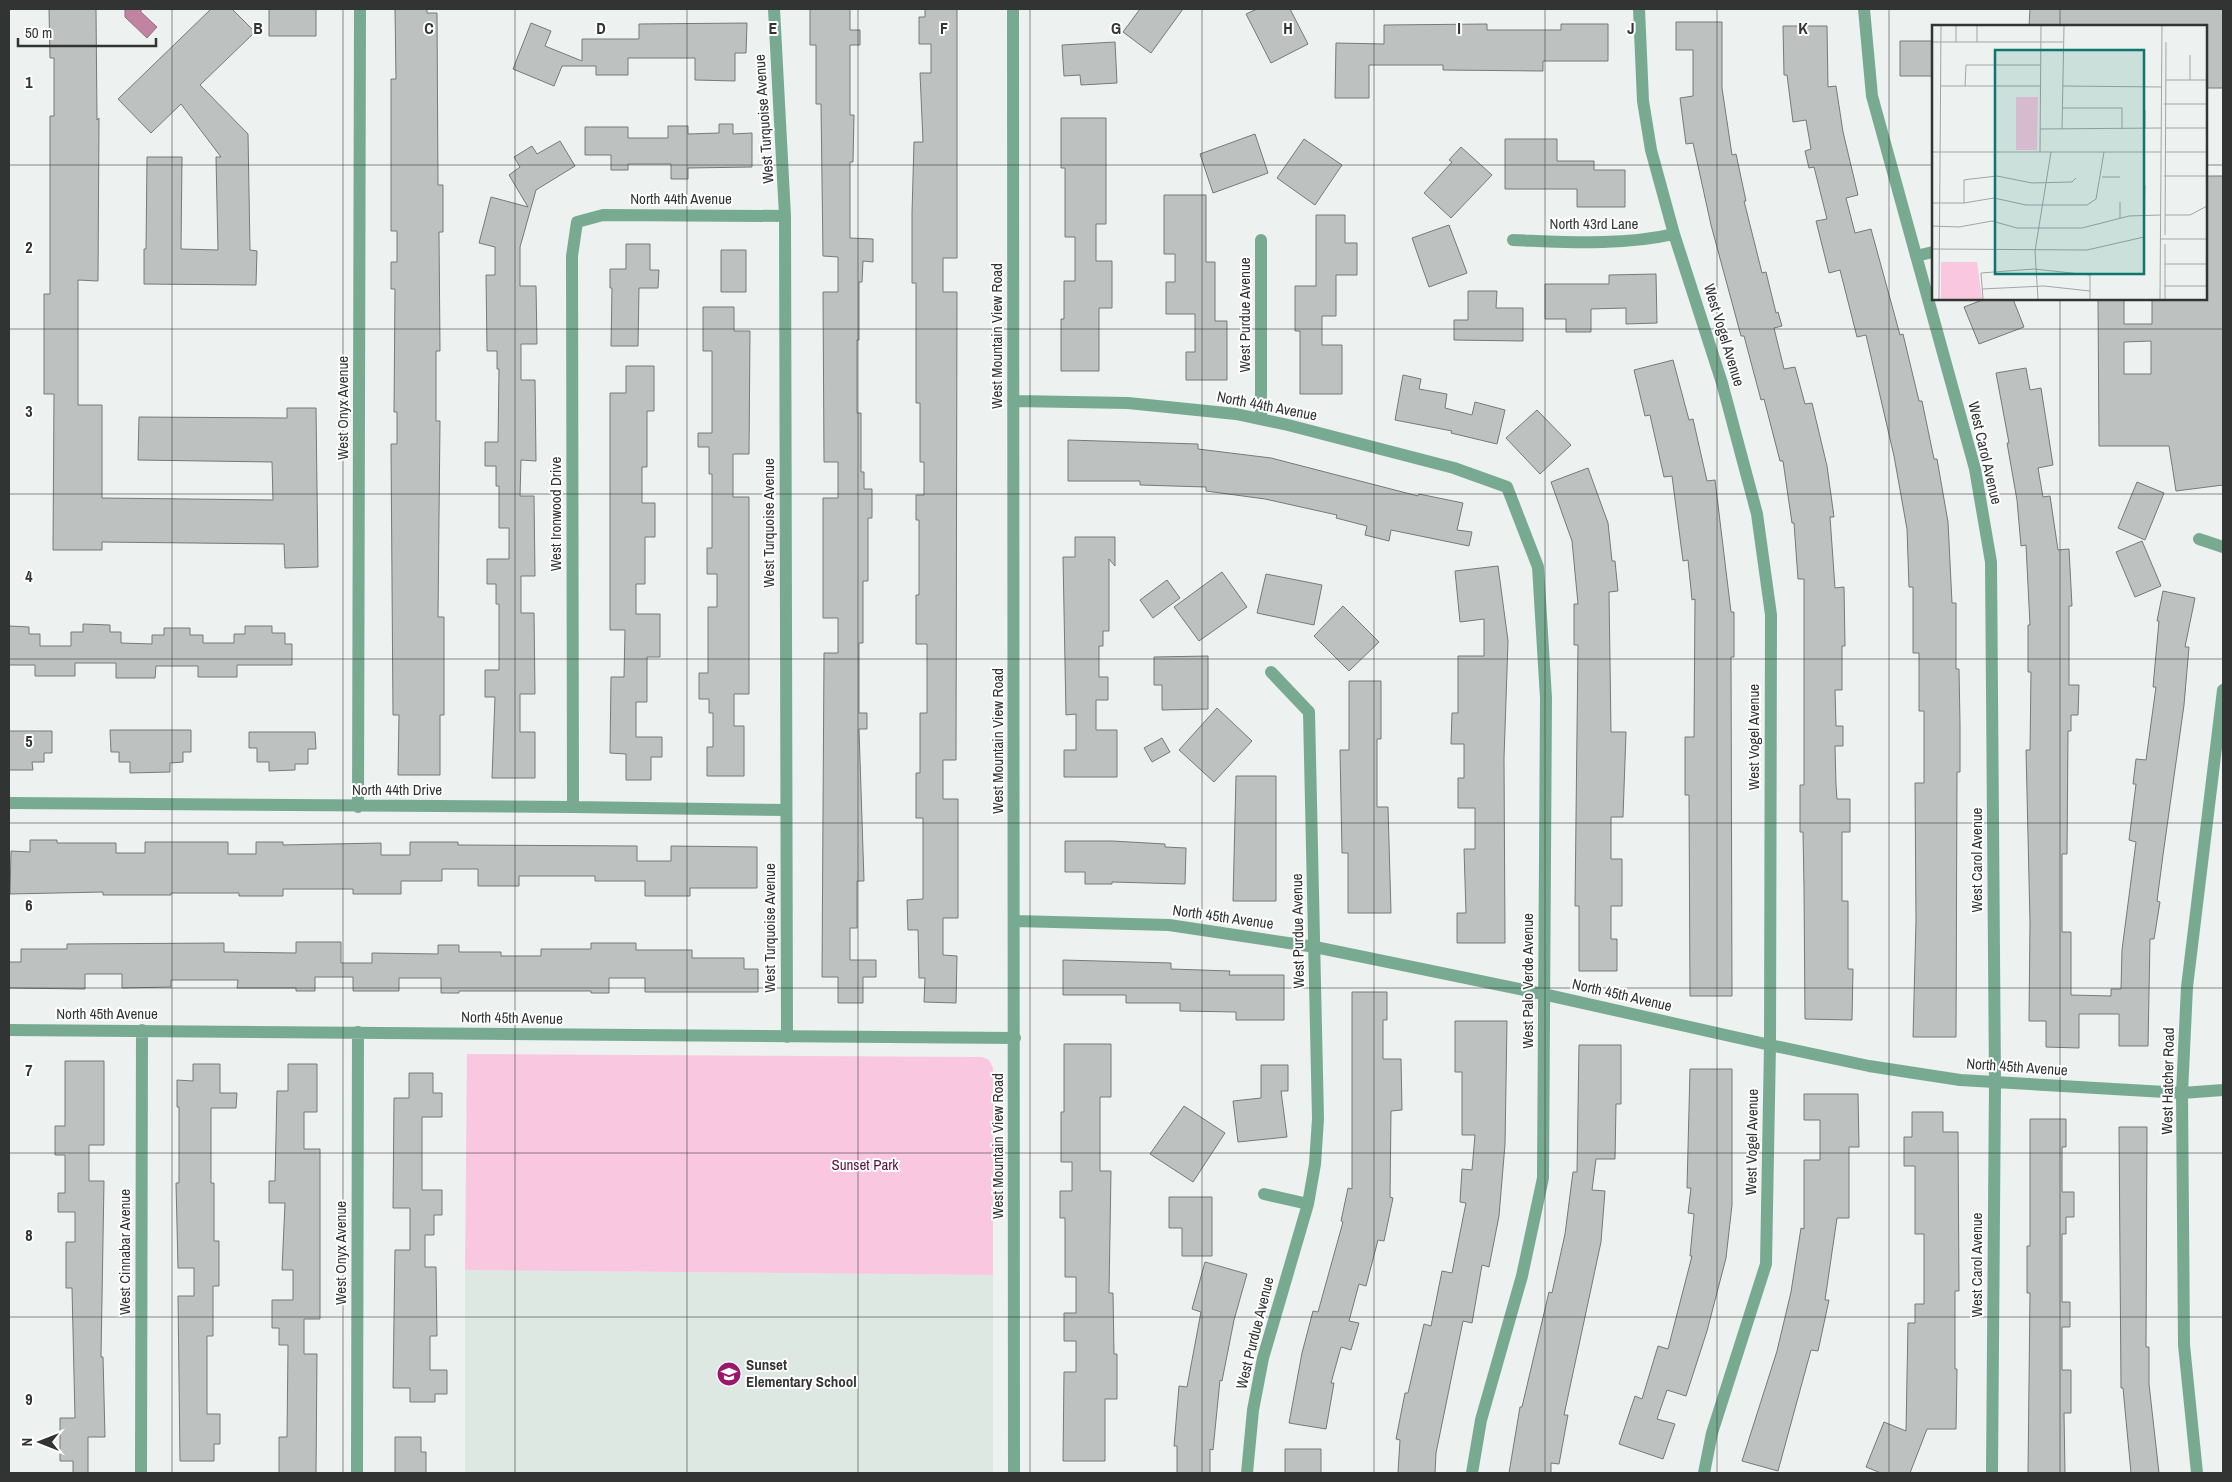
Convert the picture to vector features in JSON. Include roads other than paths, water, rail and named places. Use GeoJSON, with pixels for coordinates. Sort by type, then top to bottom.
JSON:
{"type":"FeatureCollection","features":[{"type":"Feature","properties":{"kind":"street","name":"West Onyx Avenue"},"geometry":{"type":"LineString","coordinates":[[358,807],[360,9]]}},
{"type":"Feature","properties":{"kind":"street","name":"West Turquoise Avenue"},"geometry":{"type":"LineString","coordinates":[[774,9],[786,216],[785,810],[787,1037]]}},
{"type":"Feature","properties":{"kind":"street","name":"West Mountain View Road"},"geometry":{"type":"LineString","coordinates":[[1013,9],[1014,1473]]}},
{"type":"Feature","properties":{"kind":"street","name":"West Vogel Avenue"},"geometry":{"type":"LineString","coordinates":[[1639,9],[1643,101],[1651,150],[1674,234],[1722,382],[1758,514],[1771,615],[1770,1045],[1766,1264],[1712,1433],[1704,1473]]}},
{"type":"Feature","properties":{"kind":"street","name":"West Carol Avenue"},"geometry":{"type":"LineString","coordinates":[[1864,9],[1872,96],[1975,469],[1992,562],[1995,1084],[1992,1473]]}},
{"type":"Feature","properties":{"kind":"street","name":"North 44th Avenue"},"geometry":{"type":"LineString","coordinates":[[577,222],[603,215],[786,216]]}},
{"type":"Feature","properties":{"kind":"street","name":"West Ironwood Drive"},"geometry":{"type":"LineString","coordinates":[[573,807],[572,256],[577,222]]}},
{"type":"Feature","properties":{"kind":"street","name":"North 43rd Lane"},"geometry":{"type":"LineString","coordinates":[[1513,240],[1623,242],[1646,240],[1674,234]]}},
{"type":"Feature","properties":{"kind":"street","name":"West Purdue Avenue"},"geometry":{"type":"LineString","coordinates":[[1261,240],[1261,419]]}},
{"type":"Feature","properties":{"kind":"street"},"geometry":{"type":"LineString","coordinates":[[1916,256],[1932,252]]}},
{"type":"Feature","properties":{"kind":"street","name":"North 44th Avenue"},"geometry":{"type":"LineString","coordinates":[[1013,401],[1128,403],[1183,407],[1261,419],[1454,468],[1507,487]]}},
{"type":"Feature","properties":{"kind":"street","name":"West Palo Verde Avenue"},"geometry":{"type":"LineString","coordinates":[[1472,1473],[1480,1420],[1522,1276],[1543,1178],[1546,698],[1538,567],[1507,487]]}},
{"type":"Feature","properties":{"kind":"street"},"geometry":{"type":"LineString","coordinates":[[2199,539],[2223,547]]}},
{"type":"Feature","properties":{"kind":"street","name":"West Purdue Avenue"},"geometry":{"type":"LineString","coordinates":[[1247,1473],[1253,1410],[1263,1358],[1308,1204],[1315,1164],[1318,1119],[1309,712],[1272,672]]}},
{"type":"Feature","properties":{"kind":"street","name":"West Hatcher Road"},"geometry":{"type":"LineString","coordinates":[[2197,1473],[2184,1345],[2182,1093],[2187,987],[2223,690]]}},
{"type":"Feature","properties":{"kind":"street","name":"North 44th Drive"},"geometry":{"type":"LineString","coordinates":[[9,804],[785,810]]}},
{"type":"Feature","properties":{"kind":"street","name":"North 45th Avenue"},"geometry":{"type":"LineString","coordinates":[[1014,921],[1141,922],[1198,928],[1315,947],[1544,994],[1770,1045],[1878,1067],[1995,1084],[2182,1093],[2223,1090]]}},
{"type":"Feature","properties":{"kind":"street","name":"North 45th Avenue"},"geometry":{"type":"LineString","coordinates":[[9,1030],[1015,1038]]}},
{"type":"Feature","properties":{"kind":"street","name":"West Cinnabar Avenue"},"geometry":{"type":"LineString","coordinates":[[141,1473],[142,1030]]}},
{"type":"Feature","properties":{"kind":"street","name":"West Onyx Avenue"},"geometry":{"type":"LineString","coordinates":[[358,1032],[358,1473]]}},
{"type":"Feature","properties":{"kind":"street"},"geometry":{"type":"LineString","coordinates":[[1264,1194],[1308,1204]]}},
{"type":"Feature","properties":{"kind":"place","name":"Sunset Elementary School"},"geometry":{"type":"Point","coordinates":[729,1374]}},
{"type":"Feature","properties":{"kind":"park label","name":"Sunset Park"},"geometry":{"type":"Point","coordinates":[865,1165]}}]}
